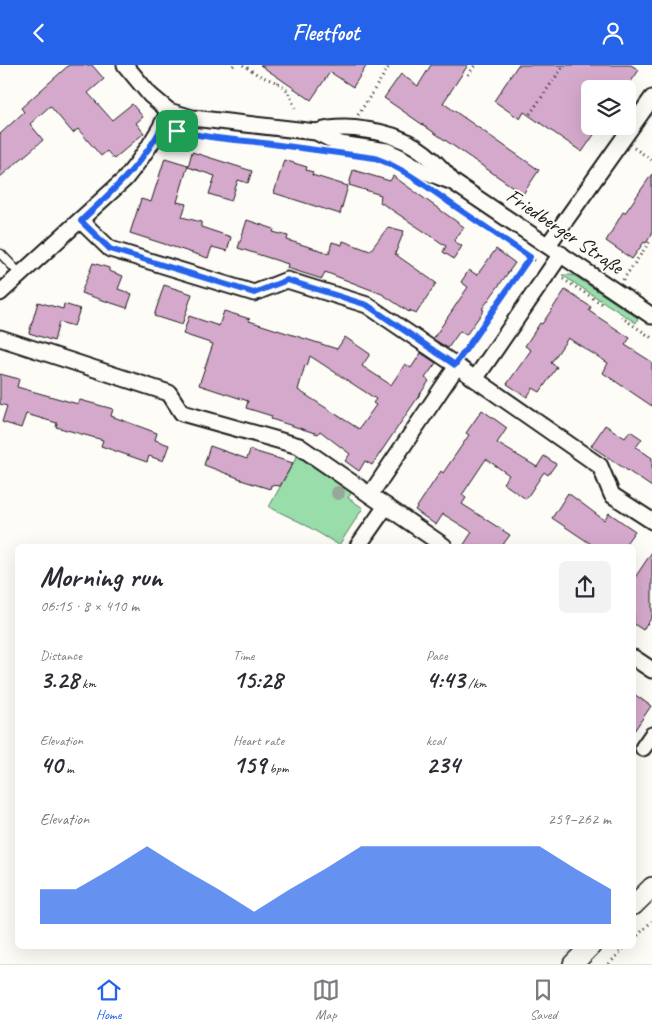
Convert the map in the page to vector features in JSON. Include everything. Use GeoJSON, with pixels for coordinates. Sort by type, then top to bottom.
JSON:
{"type":"FeatureCollection","features":[{"type":"Feature","properties":{"kind":"street","name":"Friedberger Straße"},"geometry":{"type":"LineString","coordinates":[[124,65],[150,95],[169,111],[192,118],[316,132],[331,128],[354,128],[382,131],[398,136],[429,155],[454,182],[652,316]]}},
{"type":"Feature","properties":{"kind":"street"},"geometry":{"type":"LineString","coordinates":[[548,245],[652,98]]}},
{"type":"Feature","properties":{"kind":"street"},"geometry":{"type":"LineString","coordinates":[[0,293],[126,179],[157,135],[169,111]]}},
{"type":"Feature","properties":{"kind":"street"},"geometry":{"type":"LineString","coordinates":[[81,221],[110,249],[254,293],[287,280],[367,305],[600,466],[612,495],[652,521]]}},
{"type":"Feature","properties":{"kind":"street"},"geometry":{"type":"LineString","coordinates":[[475,379],[561,254]]}},
{"type":"Feature","properties":{"kind":"street"},"geometry":{"type":"LineString","coordinates":[[0,338],[169,393],[182,413],[299,446],[441,544]]}},
{"type":"Feature","properties":{"kind":"street"},"geometry":{"type":"LineString","coordinates":[[370,495],[456,366]]}},
{"type":"Feature","properties":{"kind":"street"},"geometry":{"type":"LineString","coordinates":[[359,544],[386,506]]}},
{"type":"Feature","properties":{"kind":"street"},"geometry":{"type":"LineString","coordinates":[[636,659],[652,670]]}},
{"type":"Feature","properties":{"kind":"street"},"geometry":{"type":"LineString","coordinates":[[643,749],[652,735]]}},
{"type":"Feature","properties":{"kind":"street"},"geometry":{"type":"LineString","coordinates":[[636,903],[652,887]]}},
{"type":"Feature","properties":{"kind":"street"},"geometry":{"type":"LineString","coordinates":[[573,964],[588,949]]}},
{"type":"Feature","properties":{"kind":"lane"},"geometry":{"type":"LineString","coordinates":[[1,253],[21,275]]}},
{"type":"Feature","properties":{"kind":"path"},"geometry":{"type":"LineString","coordinates":[[243,65],[258,75],[278,83],[288,91],[295,109]]}},
{"type":"Feature","properties":{"kind":"path"},"geometry":{"type":"LineString","coordinates":[[368,99],[390,65]]}},
{"type":"Feature","properties":{"kind":"path"},"geometry":{"type":"LineString","coordinates":[[468,75],[475,65]]}},
{"type":"Feature","properties":{"kind":"path"},"geometry":{"type":"LineString","coordinates":[[530,114],[564,65]]}},
{"type":"Feature","properties":{"kind":"path"},"geometry":{"type":"LineString","coordinates":[[278,83],[280,79]]}},
{"type":"Feature","properties":{"kind":"path"},"geometry":{"type":"LineString","coordinates":[[432,191],[605,306]]}},
{"type":"Feature","properties":{"kind":"path"},"geometry":{"type":"LineString","coordinates":[[615,291],[650,241],[648,240]]}},
{"type":"Feature","properties":{"kind":"path"},"geometry":{"type":"LineString","coordinates":[[456,366],[530,257]]}},
{"type":"Feature","properties":{"kind":"path"},"geometry":{"type":"LineString","coordinates":[[613,311],[652,338]]}},
{"type":"Feature","properties":{"kind":"path"},"geometry":{"type":"LineString","coordinates":[[636,937],[652,921]]}},
{"type":"Feature","properties":{"kind":"path"},"geometry":{"type":"LineString","coordinates":[[609,964],[623,949]]}},
{"type":"Feature","properties":{"kind":"green space"},"geometry":{"type":"Polygon","coordinates":[[[562,275],[575,276],[638,318],[636,323],[562,275]]]}},
{"type":"Feature","properties":{"kind":"green space"},"geometry":{"type":"Polygon","coordinates":[[[297,456],[352,492],[348,498],[363,508],[340,544],[337,544],[302,523],[269,507],[297,456]]]}},
{"type":"Feature","properties":{"kind":"building"},"geometry":{"type":"Polygon","coordinates":[[[69,65],[92,65],[104,79],[88,93],[112,120],[132,104],[143,117],[136,123],[144,133],[114,159],[107,151],[101,156],[78,129],[73,133],[50,106],[30,124],[43,140],[0,177],[0,134],[24,112],[21,108],[69,65]]]}},
{"type":"Feature","properties":{"kind":"building"},"geometry":{"type":"Polygon","coordinates":[[[260,65],[367,65],[353,87],[330,72],[311,100],[260,65]]]}},
{"type":"Feature","properties":{"kind":"building"},"geometry":{"type":"Polygon","coordinates":[[[431,65],[468,65],[443,103],[539,170],[523,194],[384,98],[401,74],[418,86],[431,65]]]}},
{"type":"Feature","properties":{"kind":"building"},"geometry":{"type":"Polygon","coordinates":[[[518,65],[631,65],[639,70],[632,80],[581,80],[581,135],[594,135],[582,152],[524,112],[520,119],[494,101],[518,65]]]}},
{"type":"Feature","properties":{"kind":"building"},"geometry":{"type":"Polygon","coordinates":[[[192,152],[252,171],[248,183],[238,180],[231,201],[209,194],[215,176],[188,167],[192,152]]]}},
{"type":"Feature","properties":{"kind":"building"},"geometry":{"type":"Polygon","coordinates":[[[165,158],[188,165],[177,202],[186,204],[182,217],[201,222],[201,227],[231,237],[227,251],[212,247],[208,258],[130,233],[141,199],[151,202],[165,158]]]}},
{"type":"Feature","properties":{"kind":"building"},"geometry":{"type":"Polygon","coordinates":[[[284,160],[307,167],[306,170],[313,172],[312,175],[348,186],[340,214],[274,193],[284,160]]]}},
{"type":"Feature","properties":{"kind":"building"},"geometry":{"type":"Polygon","coordinates":[[[353,170],[390,181],[393,176],[464,227],[454,241],[462,246],[454,259],[443,252],[446,246],[380,202],[381,195],[349,185],[353,170]]]}},
{"type":"Feature","properties":{"kind":"building"},"geometry":{"type":"Polygon","coordinates":[[[652,174],[652,234],[632,259],[606,241],[623,212],[625,213],[652,174]]]}},
{"type":"Feature","properties":{"kind":"building"},"geometry":{"type":"Polygon","coordinates":[[[247,220],[274,229],[273,232],[288,236],[287,240],[329,253],[332,242],[342,245],[343,241],[370,251],[388,227],[404,231],[395,254],[436,283],[416,314],[410,310],[409,312],[382,294],[325,272],[322,279],[287,268],[288,264],[238,248],[247,220]]]}},
{"type":"Feature","properties":{"kind":"building"},"geometry":{"type":"Polygon","coordinates":[[[496,249],[515,263],[466,335],[460,331],[448,348],[433,339],[468,287],[461,282],[469,270],[477,275],[496,249]]]}},
{"type":"Feature","properties":{"kind":"building"},"geometry":{"type":"Polygon","coordinates":[[[93,263],[109,268],[109,271],[123,276],[118,289],[132,294],[127,308],[81,293],[93,263]]]}},
{"type":"Feature","properties":{"kind":"building"},"geometry":{"type":"Polygon","coordinates":[[[164,285],[192,294],[182,325],[154,316],[164,285]]]}},
{"type":"Feature","properties":{"kind":"building"},"geometry":{"type":"Polygon","coordinates":[[[565,290],[591,307],[589,311],[630,338],[625,345],[652,362],[652,406],[603,373],[608,363],[568,338],[551,363],[557,367],[540,392],[533,388],[527,397],[507,384],[531,350],[525,346],[565,290]]]}},
{"type":"Feature","properties":{"kind":"building"},"geometry":{"type":"Polygon","coordinates":[[[38,302],[63,309],[64,304],[80,309],[74,326],[59,322],[54,341],[29,333],[38,302]]]}},
{"type":"Feature","properties":{"kind":"building"},"geometry":{"type":"Polygon","coordinates":[[[224,311],[250,319],[249,321],[337,349],[345,337],[370,354],[362,366],[391,385],[405,364],[411,368],[421,353],[436,363],[425,378],[429,381],[372,465],[365,461],[359,471],[345,461],[350,454],[320,431],[318,434],[271,419],[272,416],[246,408],[248,401],[199,385],[213,344],[183,334],[189,316],[219,326],[224,311]],[[310,356],[307,366],[305,365],[298,390],[359,429],[376,405],[373,403],[376,399],[310,356]]]}},
{"type":"Feature","properties":{"kind":"building"},"geometry":{"type":"Polygon","coordinates":[[[0,374],[19,379],[17,387],[78,404],[80,400],[113,409],[111,416],[157,433],[155,440],[169,445],[163,461],[149,456],[147,462],[101,446],[103,440],[56,427],[57,423],[26,414],[21,428],[2,422],[7,406],[0,404],[0,374]]]}},
{"type":"Feature","properties":{"kind":"building"},"geometry":{"type":"Polygon","coordinates":[[[482,410],[507,428],[497,443],[537,467],[544,456],[556,464],[548,475],[544,472],[526,499],[503,483],[509,475],[486,459],[462,495],[466,498],[462,504],[510,535],[503,544],[464,544],[472,532],[443,514],[436,525],[415,510],[441,471],[443,473],[469,435],[466,433],[482,410]]]}},
{"type":"Feature","properties":{"kind":"building"},"geometry":{"type":"Polygon","coordinates":[[[605,425],[625,438],[630,431],[642,439],[636,447],[652,458],[652,487],[591,446],[605,425]]]}},
{"type":"Feature","properties":{"kind":"building"},"geometry":{"type":"Polygon","coordinates":[[[210,446],[247,459],[250,450],[293,463],[280,486],[271,485],[270,489],[204,465],[210,446]]]}},
{"type":"Feature","properties":{"kind":"building"},"geometry":{"type":"Polygon","coordinates":[[[568,493],[604,520],[609,513],[635,531],[625,544],[591,544],[552,518],[568,493]]]}},
{"type":"Feature","properties":{"kind":"building"},"geometry":{"type":"Polygon","coordinates":[[[652,552],[652,617],[643,630],[636,625],[636,576],[652,552]]]}},
{"type":"Feature","properties":{"kind":"building"},"geometry":{"type":"Polygon","coordinates":[[[636,695],[651,706],[636,728],[636,695]]]}},
{"type":"Feature","properties":{"kind":"route"},"geometry":{"type":"LineString","coordinates":[[163,125],[177,131],[205,137],[267,143],[375,158],[397,167],[530,257],[455,365],[367,305],[287,280],[254,293],[110,249],[81,221],[126,179],[143,157],[163,125]]}}]}
